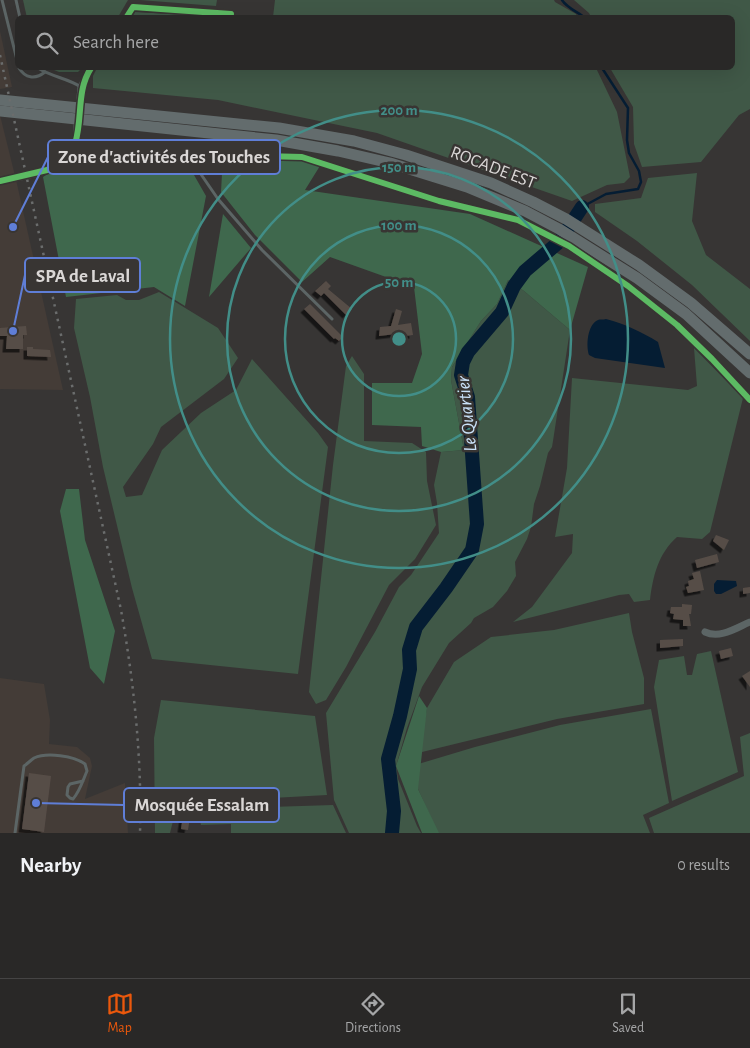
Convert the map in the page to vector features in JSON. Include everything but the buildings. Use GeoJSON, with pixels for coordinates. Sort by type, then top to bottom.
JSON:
{"type":"FeatureCollection","features":[{"type":"Feature","properties":{"kind":"main road","name":"ROCADE EST"},"geometry":{"type":"LineString","coordinates":[[0,107],[17,101],[279,128],[354,141],[406,155],[491,183],[579,226],[639,265],[691,303],[750,354]]}},
{"type":"Feature","properties":{"kind":"main road","name":"ROCADE EST"},"geometry":{"type":"LineString","coordinates":[[0,107],[20,113],[276,140],[390,163],[467,187],[525,211],[559,229],[637,278],[686,314],[750,373]]}},
{"type":"Feature","properties":{"kind":"street"},"geometry":{"type":"LineString","coordinates":[[128,15],[134,3],[231,14]]}},
{"type":"Feature","properties":{"kind":"street"},"geometry":{"type":"LineString","coordinates":[[80,98],[82,87],[90,70]]}},
{"type":"Feature","properties":{"kind":"street"},"geometry":{"type":"LineString","coordinates":[[0,182],[54,167],[70,154],[75,144],[77,126]]}},
{"type":"Feature","properties":{"kind":"street"},"geometry":{"type":"LineString","coordinates":[[705,632],[711,635],[719,635],[750,622]]}},
{"type":"Feature","properties":{"kind":"lane"},"geometry":{"type":"LineString","coordinates":[[2,0],[15,56]]}},
{"type":"Feature","properties":{"kind":"lane"},"geometry":{"type":"LineString","coordinates":[[16,0],[19,15]]}},
{"type":"Feature","properties":{"kind":"lane"},"geometry":{"type":"LineString","coordinates":[[21,70],[26,76],[32,78],[40,77],[45,72]]}},
{"type":"Feature","properties":{"kind":"lane"},"geometry":{"type":"LineString","coordinates":[[42,70],[56,78],[82,87]]}},
{"type":"Feature","properties":{"kind":"lane"},"geometry":{"type":"LineString","coordinates":[[75,144],[165,147],[186,158],[198,170],[218,199],[262,250],[332,319]]}},
{"type":"Feature","properties":{"kind":"lane"},"geometry":{"type":"LineString","coordinates":[[15,833],[24,766],[35,758],[58,755],[83,762],[87,770],[83,781],[76,796],[73,799],[67,795],[68,787],[70,784],[83,781]]}},
{"type":"Feature","properties":{"kind":"shaded area"},"geometry":{"type":"Polygon","coordinates":[[[0,31],[12,87],[0,89],[0,31]]]}},
{"type":"Feature","properties":{"kind":"shaded area"},"geometry":{"type":"Polygon","coordinates":[[[0,115],[17,184],[63,390],[0,389],[0,115]]]}},
{"type":"Feature","properties":{"kind":"shaded area"},"geometry":{"type":"Polygon","coordinates":[[[0,678],[44,684],[50,720],[49,744],[77,747],[90,758],[92,766],[85,799],[125,783],[128,833],[0,833],[0,678]]]}},
{"type":"Feature","properties":{"kind":"green space"},"geometry":{"type":"Polygon","coordinates":[[[23,0],[128,0],[119,15],[26,15],[23,0]]]}},
{"type":"Feature","properties":{"kind":"green space"},"geometry":{"type":"Polygon","coordinates":[[[140,0],[217,0],[216,6],[140,0]]]}},
{"type":"Feature","properties":{"kind":"green space"},"geometry":{"type":"Polygon","coordinates":[[[275,0],[554,0],[576,15],[273,15],[275,0]]]}},
{"type":"Feature","properties":{"kind":"green space"},"geometry":{"type":"Polygon","coordinates":[[[574,0],[750,0],[750,109],[739,115],[701,162],[642,167],[634,144],[633,107],[611,70],[735,70],[735,15],[590,15],[574,0]]]}},
{"type":"Feature","properties":{"kind":"green space"},"geometry":{"type":"Polygon","coordinates":[[[135,12],[187,15],[133,15],[135,12]]]}},
{"type":"Feature","properties":{"kind":"green space"},"geometry":{"type":"Polygon","coordinates":[[[54,70],[80,70],[78,72],[59,72],[54,70]]]}},
{"type":"Feature","properties":{"kind":"green space"},"geometry":{"type":"Polygon","coordinates":[[[96,70],[597,70],[617,112],[630,177],[624,183],[607,185],[572,201],[377,133],[218,100],[93,88],[93,76],[96,70]]]}},
{"type":"Feature","properties":{"kind":"green space"},"geometry":{"type":"Polygon","coordinates":[[[87,149],[166,151],[181,160],[194,175],[206,196],[185,306],[154,287],[66,297],[43,177],[87,149]]]}},
{"type":"Feature","properties":{"kind":"green space"},"geometry":{"type":"Polygon","coordinates":[[[223,155],[323,161],[305,190],[470,214],[588,267],[570,330],[508,280],[497,304],[481,321],[452,367],[451,380],[464,450],[441,452],[422,446],[421,427],[372,425],[372,383],[412,383],[422,354],[414,287],[330,257],[302,282],[255,235],[221,192],[223,155]]]}},
{"type":"Feature","properties":{"kind":"green space"},"geometry":{"type":"Polygon","coordinates":[[[697,173],[692,221],[706,255],[750,289],[750,341],[692,285],[637,241],[595,212],[595,204],[641,198],[648,178],[697,173]]]}},
{"type":"Feature","properties":{"kind":"green space"},"geometry":{"type":"Polygon","coordinates":[[[223,214],[251,248],[209,297],[223,214]]]}},
{"type":"Feature","properties":{"kind":"green space"},"geometry":{"type":"Polygon","coordinates":[[[508,280],[570,330],[552,447],[548,453],[534,504],[531,527],[515,562],[516,576],[507,591],[493,607],[474,618],[449,643],[422,687],[407,728],[396,766],[398,779],[421,833],[349,833],[334,800],[326,713],[375,632],[399,587],[411,575],[439,533],[434,485],[441,452],[464,450],[451,380],[452,367],[481,321],[497,304],[508,280]]]}},
{"type":"Feature","properties":{"kind":"green space"},"geometry":{"type":"Polygon","coordinates":[[[159,292],[218,328],[238,358],[224,379],[161,427],[153,444],[123,487],[126,497],[142,495],[162,450],[201,413],[236,390],[252,359],[318,433],[328,447],[298,674],[152,659],[132,588],[103,467],[90,397],[74,328],[76,299],[117,295],[126,300],[139,300],[159,292]]]}},
{"type":"Feature","properties":{"kind":"green space"},"geometry":{"type":"Polygon","coordinates":[[[694,348],[743,398],[710,532],[702,539],[677,537],[661,558],[653,582],[650,600],[634,602],[629,594],[619,595],[513,622],[532,607],[572,553],[573,534],[555,537],[567,468],[572,378],[688,390],[697,386],[694,348]]]}},
{"type":"Feature","properties":{"kind":"green space"},"geometry":{"type":"Polygon","coordinates":[[[352,356],[364,374],[364,441],[412,443],[426,452],[427,481],[436,525],[415,559],[389,585],[346,667],[326,700],[316,704],[309,692],[333,465],[346,366],[352,356]]]}},
{"type":"Feature","properties":{"kind":"green space"},"geometry":{"type":"Polygon","coordinates":[[[66,489],[79,489],[85,540],[115,631],[104,684],[90,668],[60,511],[66,489]]]}},
{"type":"Feature","properties":{"kind":"green space"},"geometry":{"type":"Polygon","coordinates":[[[629,613],[644,678],[644,704],[557,719],[422,752],[421,743],[427,708],[454,662],[491,637],[554,630],[629,613]]]}},
{"type":"Feature","properties":{"kind":"green space"},"geometry":{"type":"Polygon","coordinates":[[[711,651],[738,772],[672,801],[654,687],[659,660],[684,656],[687,675],[692,675],[697,654],[711,651]]]}},
{"type":"Feature","properties":{"kind":"green space"},"geometry":{"type":"Polygon","coordinates":[[[419,696],[427,708],[418,789],[439,833],[422,833],[396,766],[419,696]]]}},
{"type":"Feature","properties":{"kind":"green space"},"geometry":{"type":"Polygon","coordinates":[[[161,700],[315,716],[327,795],[236,800],[237,808],[333,805],[346,833],[231,833],[231,824],[201,825],[198,812],[177,805],[170,833],[155,833],[154,738],[161,700]]]}},
{"type":"Feature","properties":{"kind":"green space"},"geometry":{"type":"Polygon","coordinates":[[[651,709],[669,803],[643,815],[650,833],[438,833],[418,789],[415,765],[560,725],[651,709]]]}},
{"type":"Feature","properties":{"kind":"green space"},"geometry":{"type":"Polygon","coordinates":[[[750,733],[750,833],[654,833],[649,818],[744,776],[740,737],[750,733]]]}},
{"type":"Feature","properties":{"kind":"water"},"geometry":{"type":"Polygon","coordinates":[[[606,319],[620,323],[658,342],[665,368],[595,358],[589,355],[588,341],[592,326],[598,320],[606,319]]]}},
{"type":"Feature","properties":{"kind":"water"},"geometry":{"type":"Polygon","coordinates":[[[717,580],[736,581],[737,586],[721,594],[716,594],[714,584],[717,580]]]}},
{"type":"Feature","properties":{"kind":"waterway","name":"Le Quartier"},"geometry":{"type":"LineString","coordinates":[[562,0],[580,15]]}},
{"type":"Feature","properties":{"kind":"waterway","name":"Le Quartier"},"geometry":{"type":"LineString","coordinates":[[582,207],[606,194],[638,189],[641,182],[639,171],[629,153],[627,140],[628,108],[603,70]]}},
{"type":"Feature","properties":{"kind":"waterway","name":"Le Quartier"},"geometry":{"type":"LineString","coordinates":[[392,833],[394,811],[388,759],[410,669],[409,650],[416,627],[472,550],[477,524],[468,397],[461,375],[463,362],[468,352],[502,312],[514,286],[525,271],[559,242],[582,207]]}},
{"type":"Feature","properties":{"kind":"railway"},"geometry":{"type":"LineString","coordinates":[[0,55],[121,610],[130,665],[136,721],[140,777],[140,833]]}},
{"type":"Feature","properties":{"kind":"cycle path"},"geometry":{"type":"LineString","coordinates":[[128,15],[133,7],[231,14]]}},
{"type":"Feature","properties":{"kind":"cycle path"},"geometry":{"type":"LineString","coordinates":[[0,181],[47,170],[68,156],[75,144],[81,95],[90,70]]}},
{"type":"Feature","properties":{"kind":"cycle path"},"geometry":{"type":"LineString","coordinates":[[165,147],[218,155],[302,157],[439,201],[518,220],[569,246],[628,286],[677,325],[750,400]]}},
{"type":"Feature","properties":{"kind":"place","name":"Zone d'activités des Touches"},"geometry":{"type":"Point","coordinates":[13,227]}},
{"type":"Feature","properties":{"kind":"place","name":"SPA de Laval"},"geometry":{"type":"Point","coordinates":[13,331]}},
{"type":"Feature","properties":{"kind":"place","name":"Mosquée Essalam"},"geometry":{"type":"Point","coordinates":[36,803]}}]}
